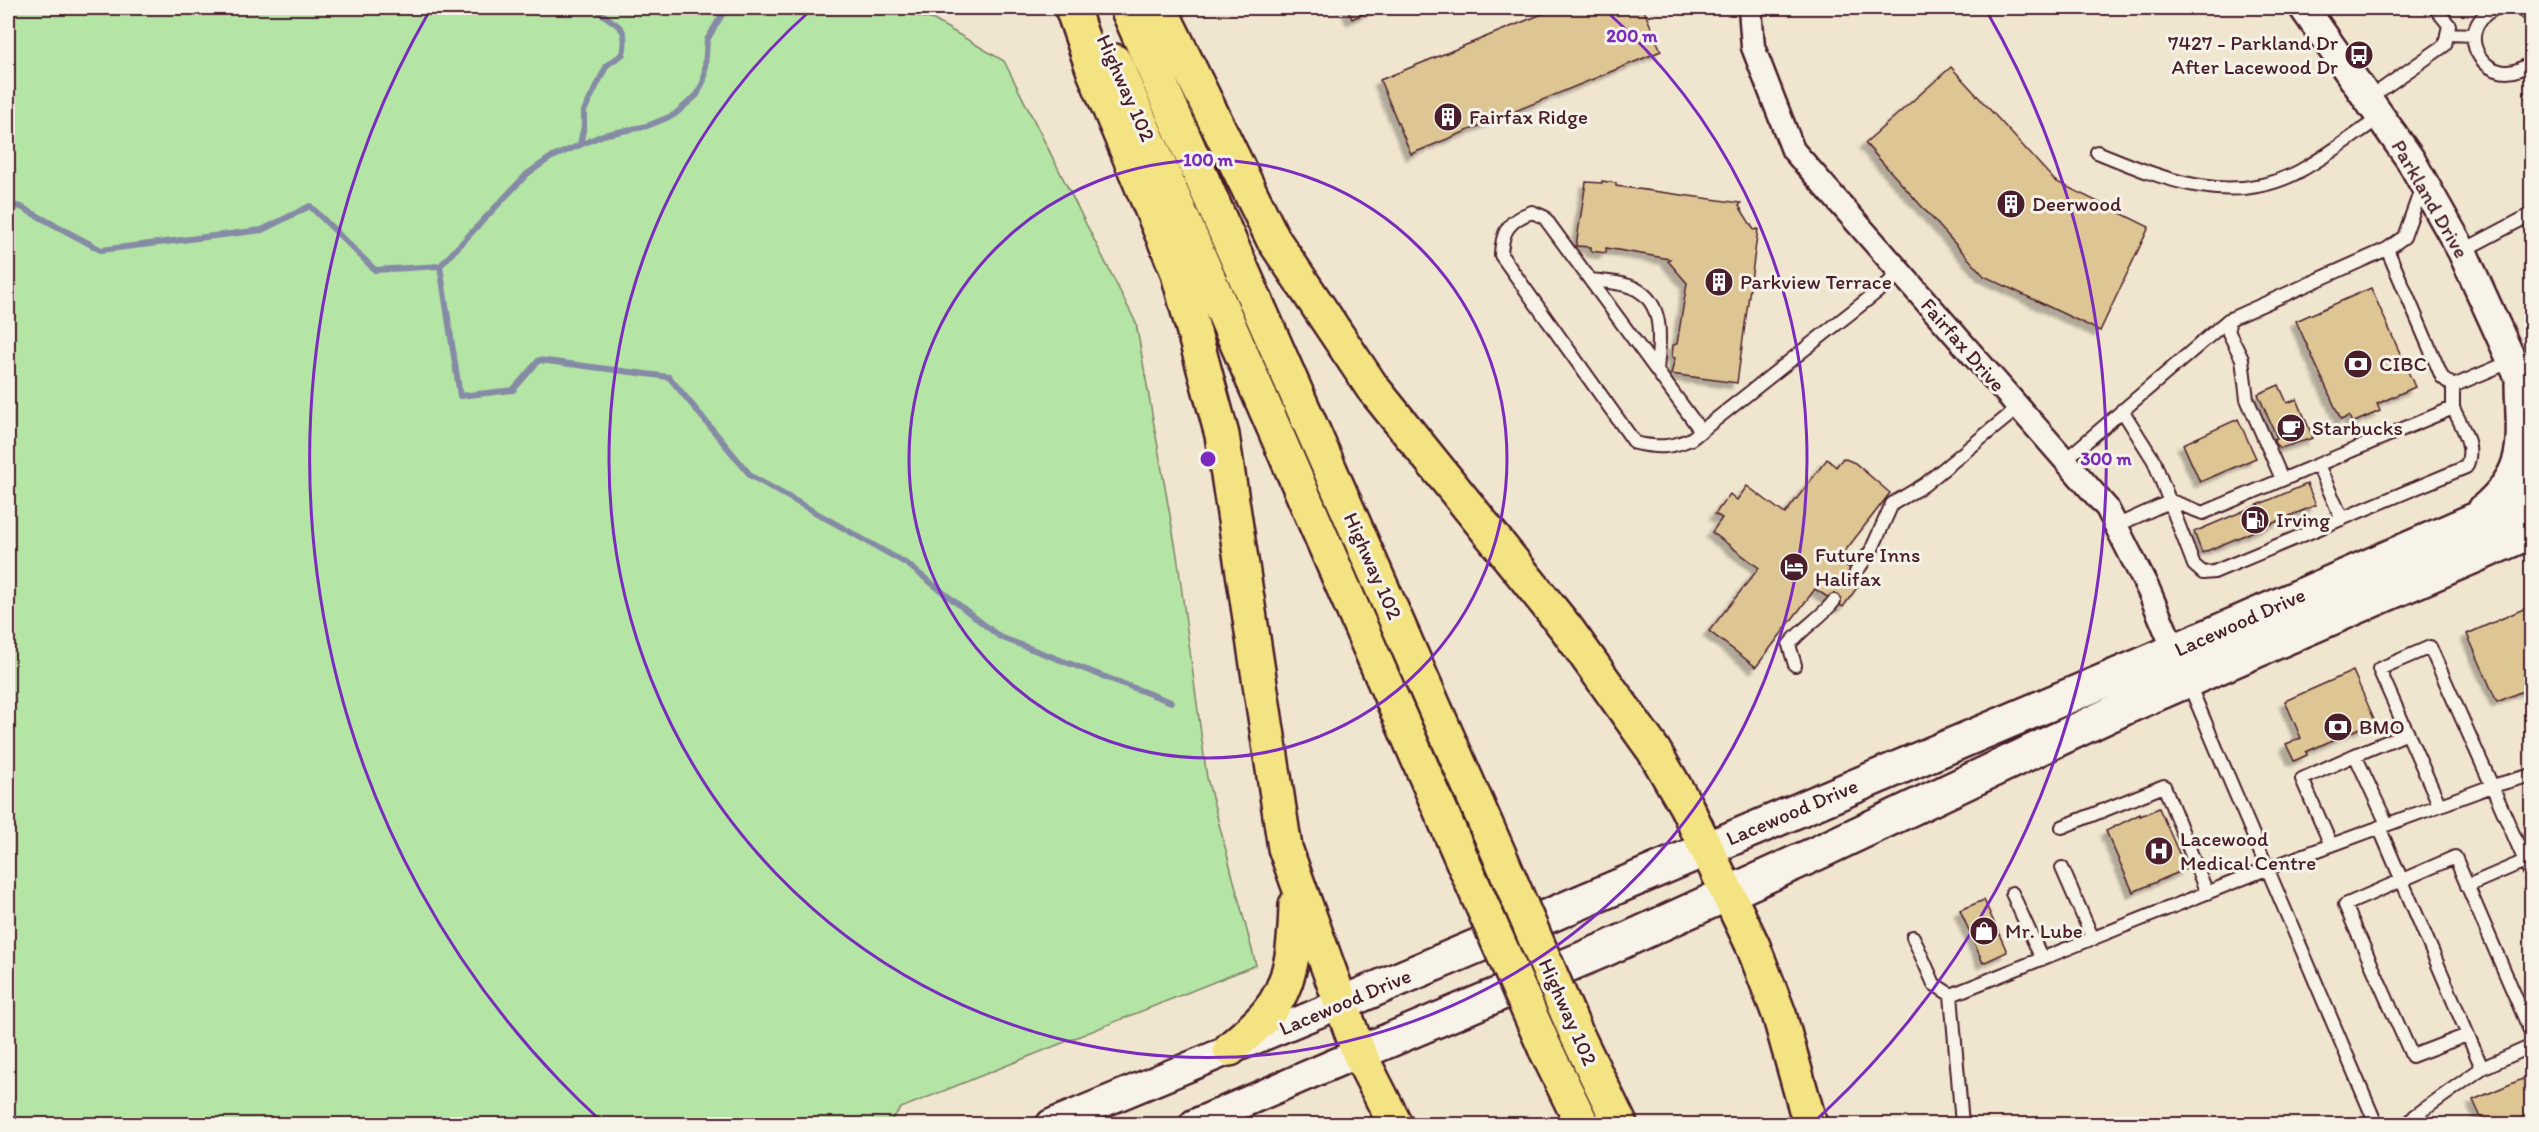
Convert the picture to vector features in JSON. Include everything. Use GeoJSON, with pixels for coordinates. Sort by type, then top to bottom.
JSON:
{"type":"FeatureCollection","features":[{"type":"Feature","properties":{"kind":"highway"},"geometry":{"type":"LineString","coordinates":[[1072,8],[1094,72],[1177,270],[1222,435],[1285,848],[1297,888],[1359,1053],[1395,1125]]}},
{"type":"Feature","properties":{"kind":"highway","name":"Highway 102"},"geometry":{"type":"LineString","coordinates":[[1090,8],[1470,878],[1581,1125]]}},
{"type":"Feature","properties":{"kind":"highway","name":"Highway 102"},"geometry":{"type":"LineString","coordinates":[[1127,8],[1575,1031],[1620,1125]]}},
{"type":"Feature","properties":{"kind":"highway"},"geometry":{"type":"LineString","coordinates":[[1160,8],[1273,239],[1372,387],[1567,629],[1647,742],[1707,848],[1728,892],[1779,1014],[1810,1125]]}},
{"type":"Feature","properties":{"kind":"highway"},"geometry":{"type":"LineString","coordinates":[[1230,1050],[1268,1013],[1281,989],[1294,953],[1297,888]]}},
{"type":"Feature","properties":{"kind":"main road"},"geometry":{"type":"LineString","coordinates":[[2474,519],[2503,494],[2517,471],[2523,439],[2524,386]]}},
{"type":"Feature","properties":{"kind":"main road","name":"Lacewood Drive"},"geometry":{"type":"LineString","coordinates":[[1340,1004],[2175,651],[2532,495]]}},
{"type":"Feature","properties":{"kind":"main road","name":"Lacewood Drive"},"geometry":{"type":"LineString","coordinates":[[1359,1053],[1525,984],[1815,854],[2126,707],[2532,531]]}},
{"type":"Feature","properties":{"kind":"main road"},"geometry":{"type":"LineString","coordinates":[[2481,552],[2532,549]]}},
{"type":"Feature","properties":{"kind":"street","name":"Fairfax Drive"},"geometry":{"type":"LineString","coordinates":[[1750,8],[1753,47],[1793,150],[2107,508],[2118,525],[2187,681]]}},
{"type":"Feature","properties":{"kind":"street","name":"Parkland Drive"},"geometry":{"type":"LineString","coordinates":[[2304,8],[2424,183],[2462,251],[2524,386]]}},
{"type":"Feature","properties":{"kind":"street","name":"Lacewood Drive"},"geometry":{"type":"LineString","coordinates":[[1051,1125],[1340,1004]]}},
{"type":"Feature","properties":{"kind":"street","name":"Lacewood Drive"},"geometry":{"type":"LineString","coordinates":[[1194,1125],[1359,1053]]}},
{"type":"Feature","properties":{"kind":"lane"},"geometry":{"type":"LineString","coordinates":[[2097,152],[2166,180],[2231,190],[2265,185],[2294,174],[2445,45],[2449,25],[2435,8]]}},
{"type":"Feature","properties":{"kind":"lane"},"geometry":{"type":"LineString","coordinates":[[2496,8],[2481,18],[2474,35],[2477,53],[2489,68],[2508,72],[2517,71],[2532,61]]}},
{"type":"Feature","properties":{"kind":"lane"},"geometry":{"type":"LineString","coordinates":[[2518,8],[2532,16]]}},
{"type":"Feature","properties":{"kind":"lane"},"geometry":{"type":"LineString","coordinates":[[2447,34],[2474,35]]}},
{"type":"Feature","properties":{"kind":"lane"},"geometry":{"type":"LineString","coordinates":[[2064,460],[2228,320],[2387,249],[2404,237],[2424,183]]}},
{"type":"Feature","properties":{"kind":"lane"},"geometry":{"type":"LineString","coordinates":[[1701,431],[1544,217],[1532,212],[1521,216],[1502,237],[1501,255],[1635,443],[1671,448],[1701,431],[1901,273]]}},
{"type":"Feature","properties":{"kind":"lane"},"geometry":{"type":"LineString","coordinates":[[2462,251],[2532,214]]}},
{"type":"Feature","properties":{"kind":"lane"},"geometry":{"type":"LineString","coordinates":[[2387,249],[2442,377],[2453,386],[2524,386]]}},
{"type":"Feature","properties":{"kind":"lane"},"geometry":{"type":"LineString","coordinates":[[1590,280],[1637,289],[1648,300],[1658,315],[1660,336],[1657,371]]}},
{"type":"Feature","properties":{"kind":"lane"},"geometry":{"type":"LineString","coordinates":[[2228,320],[2229,333],[2242,359],[2247,399],[2282,479]]}},
{"type":"Feature","properties":{"kind":"lane"},"geometry":{"type":"LineString","coordinates":[[2122,410],[2154,461],[2194,565],[2203,573],[2214,572],[2466,467],[2471,458],[2469,444],[2452,408],[2453,386]]}},
{"type":"Feature","properties":{"kind":"lane"},"geometry":{"type":"LineString","coordinates":[[1856,572],[1871,551],[1892,504],[1924,485],[2018,408]]}},
{"type":"Feature","properties":{"kind":"lane"},"geometry":{"type":"LineString","coordinates":[[2118,525],[2171,501],[2203,513],[2452,408]]}},
{"type":"Feature","properties":{"kind":"lane"},"geometry":{"type":"LineString","coordinates":[[2318,465],[2342,519]]}},
{"type":"Feature","properties":{"kind":"lane"},"geometry":{"type":"LineString","coordinates":[[1795,665],[1789,645],[1797,633],[1822,616],[1834,601]]}},
{"type":"Feature","properties":{"kind":"lane"},"geometry":{"type":"LineString","coordinates":[[2439,804],[2379,669],[2430,648],[2532,877]]}},
{"type":"Feature","properties":{"kind":"lane"},"geometry":{"type":"LineString","coordinates":[[2187,681],[2269,868],[2376,1125]]}},
{"type":"Feature","properties":{"kind":"lane"},"geometry":{"type":"LineString","coordinates":[[2331,845],[2302,779],[2408,733]]}},
{"type":"Feature","properties":{"kind":"lane"},"geometry":{"type":"LineString","coordinates":[[2355,755],[2383,826],[2401,881],[2482,1068]]}},
{"type":"Feature","properties":{"kind":"lane"},"geometry":{"type":"LineString","coordinates":[[1951,995],[2269,868],[2439,804],[2532,775]]}},
{"type":"Feature","properties":{"kind":"lane"},"geometry":{"type":"LineString","coordinates":[[2062,827],[2164,786],[2208,893]]}},
{"type":"Feature","properties":{"kind":"lane"},"geometry":{"type":"LineString","coordinates":[[2467,1035],[2412,1056],[2345,905],[2455,857],[2532,1035]]}},
{"type":"Feature","properties":{"kind":"lane"},"geometry":{"type":"LineString","coordinates":[[2468,886],[2525,861]]}},
{"type":"Feature","properties":{"kind":"lane"},"geometry":{"type":"LineString","coordinates":[[2062,868],[2093,939]]}},
{"type":"Feature","properties":{"kind":"lane"},"geometry":{"type":"LineString","coordinates":[[2012,893],[2042,959]]}},
{"type":"Feature","properties":{"kind":"lane"},"geometry":{"type":"LineString","coordinates":[[1913,937],[1934,984],[1951,995]]}},
{"type":"Feature","properties":{"kind":"lane"},"geometry":{"type":"LineString","coordinates":[[1951,995],[1962,1125]]}},
{"type":"Feature","properties":{"kind":"lane"},"geometry":{"type":"LineString","coordinates":[[2408,1125],[2415,1116],[2482,1068],[2532,1046]]}},
{"type":"Feature","properties":{"kind":"green space"},"geometry":{"type":"Polygon","coordinates":[[[8,8],[897,8],[898,11],[934,20],[1004,61],[1136,323],[1177,555],[1207,778],[1256,965],[901,1108],[888,1124],[8,1124],[8,8]]]}},
{"type":"Feature","properties":{"kind":"building"},"geometry":{"type":"Polygon","coordinates":[[[1347,8],[1376,8],[1352,19],[1347,8]]]}},
{"type":"Feature","properties":{"kind":"building","name":"Fairfax Ridge"},"geometry":{"type":"Polygon","coordinates":[[[1557,8],[1643,8],[1661,51],[1411,154],[1380,80],[1557,8]]]}},
{"type":"Feature","properties":{"kind":"building","name":"Deerwood"},"geometry":{"type":"Polygon","coordinates":[[[1951,67],[2055,181],[2149,227],[2100,331],[1984,276],[1865,143],[1951,67]]]}},
{"type":"Feature","properties":{"kind":"building","name":"Parkview Terrace"},"geometry":{"type":"Polygon","coordinates":[[[1602,181],[1616,183],[1616,186],[1741,203],[1739,206],[1754,230],[1758,229],[1737,383],[1671,374],[1675,358],[1672,357],[1673,345],[1677,344],[1687,283],[1668,261],[1670,259],[1606,248],[1606,253],[1591,251],[1591,247],[1576,246],[1586,182],[1602,183],[1602,181]]]}},
{"type":"Feature","properties":{"kind":"building"},"geometry":{"type":"Polygon","coordinates":[[[2371,288],[2415,387],[2377,404],[2380,411],[2352,423],[2349,416],[2341,420],[2296,321],[2371,288]]]}},
{"type":"Feature","properties":{"kind":"building"},"geometry":{"type":"Polygon","coordinates":[[[2279,385],[2287,403],[2297,399],[2313,438],[2281,448],[2275,444],[2274,439],[2277,438],[2258,394],[2279,385]]]}},
{"type":"Feature","properties":{"kind":"building"},"geometry":{"type":"Polygon","coordinates":[[[2238,419],[2256,458],[2200,482],[2183,444],[2238,419]]]}},
{"type":"Feature","properties":{"kind":"building"},"geometry":{"type":"Polygon","coordinates":[[[1843,458],[1855,463],[1890,493],[1838,560],[1864,578],[1843,607],[1815,589],[1756,667],[1709,631],[1759,568],[1712,532],[1722,518],[1715,514],[1730,494],[1737,500],[1747,486],[1785,514],[1827,459],[1836,467],[1843,458]]]}},
{"type":"Feature","properties":{"kind":"building"},"geometry":{"type":"Polygon","coordinates":[[[2307,484],[2316,505],[2202,553],[2194,532],[2307,484]]]}},
{"type":"Feature","properties":{"kind":"building"},"geometry":{"type":"Polygon","coordinates":[[[2528,607],[2532,616],[2532,687],[2497,702],[2467,634],[2528,607]]]}},
{"type":"Feature","properties":{"kind":"building"},"geometry":{"type":"Polygon","coordinates":[[[2353,671],[2375,721],[2306,752],[2307,755],[2294,761],[2286,744],[2301,738],[2285,701],[2353,671]]]}},
{"type":"Feature","properties":{"kind":"building"},"geometry":{"type":"Polygon","coordinates":[[[2159,808],[2186,869],[2133,892],[2106,831],[2140,814],[2140,816],[2159,808]]]}},
{"type":"Feature","properties":{"kind":"building","name":"Mr. Lube"},"geometry":{"type":"Polygon","coordinates":[[[1984,900],[2007,952],[1983,963],[1960,910],[1984,900]]]}},
{"type":"Feature","properties":{"kind":"building"},"geometry":{"type":"Polygon","coordinates":[[[2532,1075],[2532,1124],[2484,1124],[2473,1100],[2532,1075]]]}},
{"type":"Feature","properties":{"kind":"waterway"},"geometry":{"type":"LineString","coordinates":[[580,144],[584,126],[584,111],[607,65],[623,54],[625,43],[622,30],[596,8]]}},
{"type":"Feature","properties":{"kind":"waterway"},"geometry":{"type":"LineString","coordinates":[[440,266],[527,174],[550,158],[603,135],[647,126],[674,115],[697,95],[704,80],[707,40],[726,8]]}},
{"type":"Feature","properties":{"kind":"waterway"},"geometry":{"type":"LineString","coordinates":[[8,204],[21,207],[101,250],[262,230],[310,206],[375,270],[440,266],[460,396],[513,390],[539,360],[669,377],[751,476],[907,564],[1000,637],[1171,702]]}},
{"type":"Feature","properties":{"kind":"place","name":"7427 - Parkland Dr After Lacewood Dr"},"geometry":{"type":"Point","coordinates":[2359,55]}},
{"type":"Feature","properties":{"kind":"place","name":"Fairfax Ridge"},"geometry":{"type":"Point","coordinates":[1448,117]}},
{"type":"Feature","properties":{"kind":"place","name":"Deerwood"},"geometry":{"type":"Point","coordinates":[2011,204]}},
{"type":"Feature","properties":{"kind":"place","name":"Parkview Terrace"},"geometry":{"type":"Point","coordinates":[1719,282]}},
{"type":"Feature","properties":{"kind":"place","name":"CIBC"},"geometry":{"type":"Point","coordinates":[2358,364]}},
{"type":"Feature","properties":{"kind":"place","name":"Starbucks"},"geometry":{"type":"Point","coordinates":[2291,428]}},
{"type":"Feature","properties":{"kind":"place","name":"Irving"},"geometry":{"type":"Point","coordinates":[2255,520]}},
{"type":"Feature","properties":{"kind":"place","name":"Future Inns Halifax"},"geometry":{"type":"Point","coordinates":[1794,567]}},
{"type":"Feature","properties":{"kind":"place","name":"BMO"},"geometry":{"type":"Point","coordinates":[2338,727]}},
{"type":"Feature","properties":{"kind":"place","name":"Lacewood Medical Centre"},"geometry":{"type":"Point","coordinates":[2159,851]}},
{"type":"Feature","properties":{"kind":"place","name":"Mr. Lube"},"geometry":{"type":"Point","coordinates":[1984,931]}}]}
